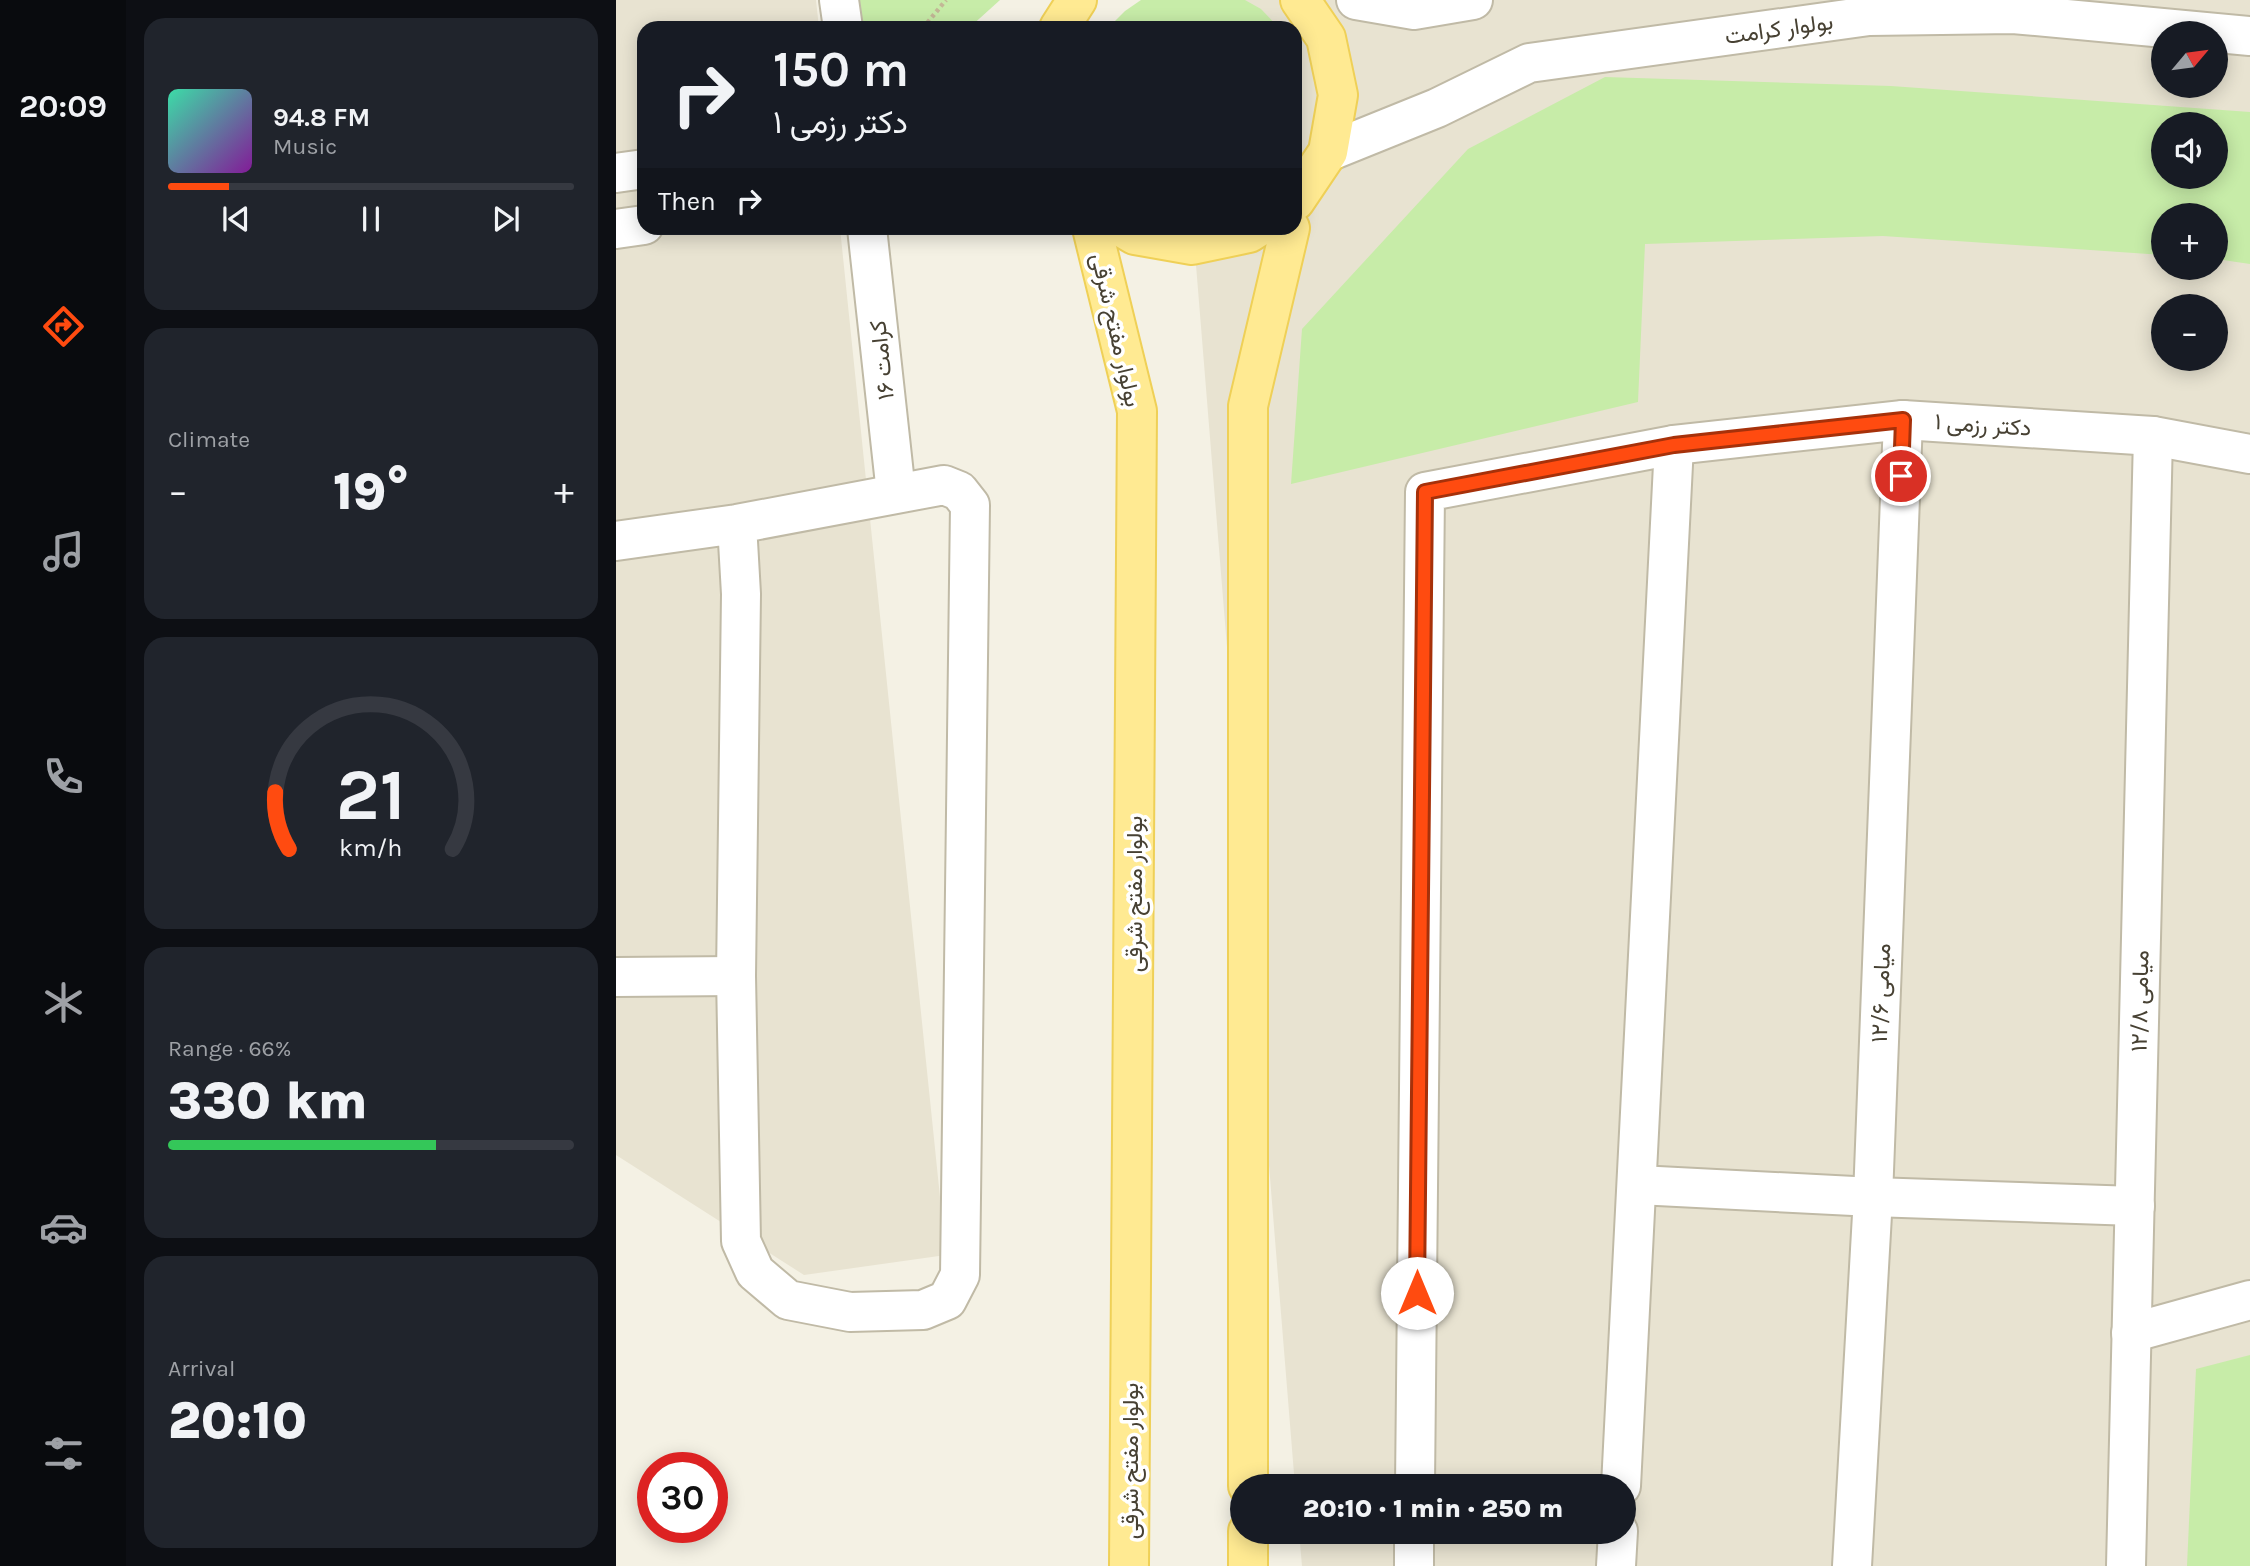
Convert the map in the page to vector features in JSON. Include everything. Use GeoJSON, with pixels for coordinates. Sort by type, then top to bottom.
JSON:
{"type":"FeatureCollection","features":[{"type":"Feature","properties":{"kind":"main road"},"geometry":{"type":"LineString","coordinates":[[1064,21],[1077,0]]}},
{"type":"Feature","properties":{"kind":"main road"},"geometry":{"type":"LineString","coordinates":[[1300,0],[1326,38],[1338,95],[1328,152],[1302,196]]}},
{"type":"Feature","properties":{"kind":"main road","name":"بولوار مفتح شرقی"},"geometry":{"type":"LineString","coordinates":[[1094,235],[1137,411],[1129,1566]]}},
{"type":"Feature","properties":{"kind":"main road"},"geometry":{"type":"LineString","coordinates":[[1135,235],[1192,246],[1240,235]]}},
{"type":"Feature","properties":{"kind":"main road"},"geometry":{"type":"LineString","coordinates":[[1248,1474],[1248,406],[1288,235]]}},
{"type":"Feature","properties":{"kind":"main road"},"geometry":{"type":"LineString","coordinates":[[1248,1544],[1248,1566]]}},
{"type":"Feature","properties":{"kind":"street"},"geometry":{"type":"LineString","coordinates":[[839,0],[842,21]]}},
{"type":"Feature","properties":{"kind":"street"},"geometry":{"type":"LineString","coordinates":[[1356,0],[1414,10],[1473,0]]}},
{"type":"Feature","properties":{"kind":"street","name":"بولوار کرامت"},"geometry":{"type":"LineString","coordinates":[[1328,152],[1437,108],[1529,63],[1869,16],[2013,14],[2250,36]]}},
{"type":"Feature","properties":{"kind":"street"},"geometry":{"type":"LineString","coordinates":[[616,173],[637,170]]}},
{"type":"Feature","properties":{"kind":"street"},"geometry":{"type":"LineString","coordinates":[[616,229],[637,226]]}},
{"type":"Feature","properties":{"kind":"street","name":"کرامت ۱۶"},"geometry":{"type":"LineString","coordinates":[[868,235],[896,493]]}},
{"type":"Feature","properties":{"kind":"street","name":"دکتر رزمی ۱"},"geometry":{"type":"LineString","coordinates":[[1415,1474],[1425,492],[1674,445],[1903,420],[2153,436],[2250,454]]}},
{"type":"Feature","properties":{"kind":"street","name":"میامی ۱۲/۶"},"geometry":{"type":"LineString","coordinates":[[1852,1566],[1872,1197],[1903,420]]}},
{"type":"Feature","properties":{"kind":"street","name":"میامی ۱۲/۸"},"geometry":{"type":"LineString","coordinates":[[2126,1566],[2153,436]]}},
{"type":"Feature","properties":{"kind":"street"},"geometry":{"type":"LineString","coordinates":[[1622,1474],[1674,445]]}},
{"type":"Feature","properties":{"kind":"street"},"geometry":{"type":"LineString","coordinates":[[616,541],[737,524],[944,485],[959,491],[970,505],[960,1275],[947,1300],[923,1310],[850,1312],[788,1300],[755,1272],[741,1241],[736,976],[741,594],[737,524]]}},
{"type":"Feature","properties":{"kind":"street"},"geometry":{"type":"LineString","coordinates":[[616,977],[736,976]]}},
{"type":"Feature","properties":{"kind":"street"},"geometry":{"type":"LineString","coordinates":[[1638,1185],[1872,1197],[2135,1206]]}},
{"type":"Feature","properties":{"kind":"street"},"geometry":{"type":"LineString","coordinates":[[2132,1333],[2250,1300]]}},
{"type":"Feature","properties":{"kind":"street"},"geometry":{"type":"LineString","coordinates":[[1414,1544],[1414,1566]]}},
{"type":"Feature","properties":{"kind":"street"},"geometry":{"type":"LineString","coordinates":[[1616,1566],[1617,1544]]}},
{"type":"Feature","properties":{"kind":"path"},"geometry":{"type":"LineString","coordinates":[[929,21],[946,0]]}},
{"type":"Feature","properties":{"kind":"shaded area"},"geometry":{"type":"Polygon","coordinates":[[[616,0],[816,0],[818,21],[637,21],[637,235],[841,235],[946,1255],[804,1275],[616,1155],[616,0]]]}},
{"type":"Feature","properties":{"kind":"shaded area"},"geometry":{"type":"Polygon","coordinates":[[[1174,0],[2250,0],[2250,1566],[1302,1566],[1300,1544],[1636,1544],[1636,1474],[1294,1474],[1194,235],[1302,235],[1302,21],[1176,21],[1174,0]]]}},
{"type":"Feature","properties":{"kind":"green space"},"geometry":{"type":"Polygon","coordinates":[[[855,0],[1000,0],[977,21],[858,21],[855,0]]]}},
{"type":"Feature","properties":{"kind":"green space"},"geometry":{"type":"Polygon","coordinates":[[[1141,0],[1245,0],[1261,9],[1272,21],[1115,21],[1141,0]]]}},
{"type":"Feature","properties":{"kind":"green space"},"geometry":{"type":"Polygon","coordinates":[[[1605,77],[1891,86],[2250,112],[2250,264],[2228,261],[2228,203],[2151,203],[2151,254],[1883,236],[1645,244],[1638,402],[1291,484],[1302,329],[1468,149],[1605,77]]]}},
{"type":"Feature","properties":{"kind":"green space"},"geometry":{"type":"Polygon","coordinates":[[[2250,1355],[2250,1566],[2187,1566],[2196,1369],[2250,1355]]]}},
{"type":"Feature","properties":{"kind":"route"},"geometry":{"type":"LineString","coordinates":[[1417,1293],[1425,492],[1674,445],[1903,420],[1901,476]]}}]}
